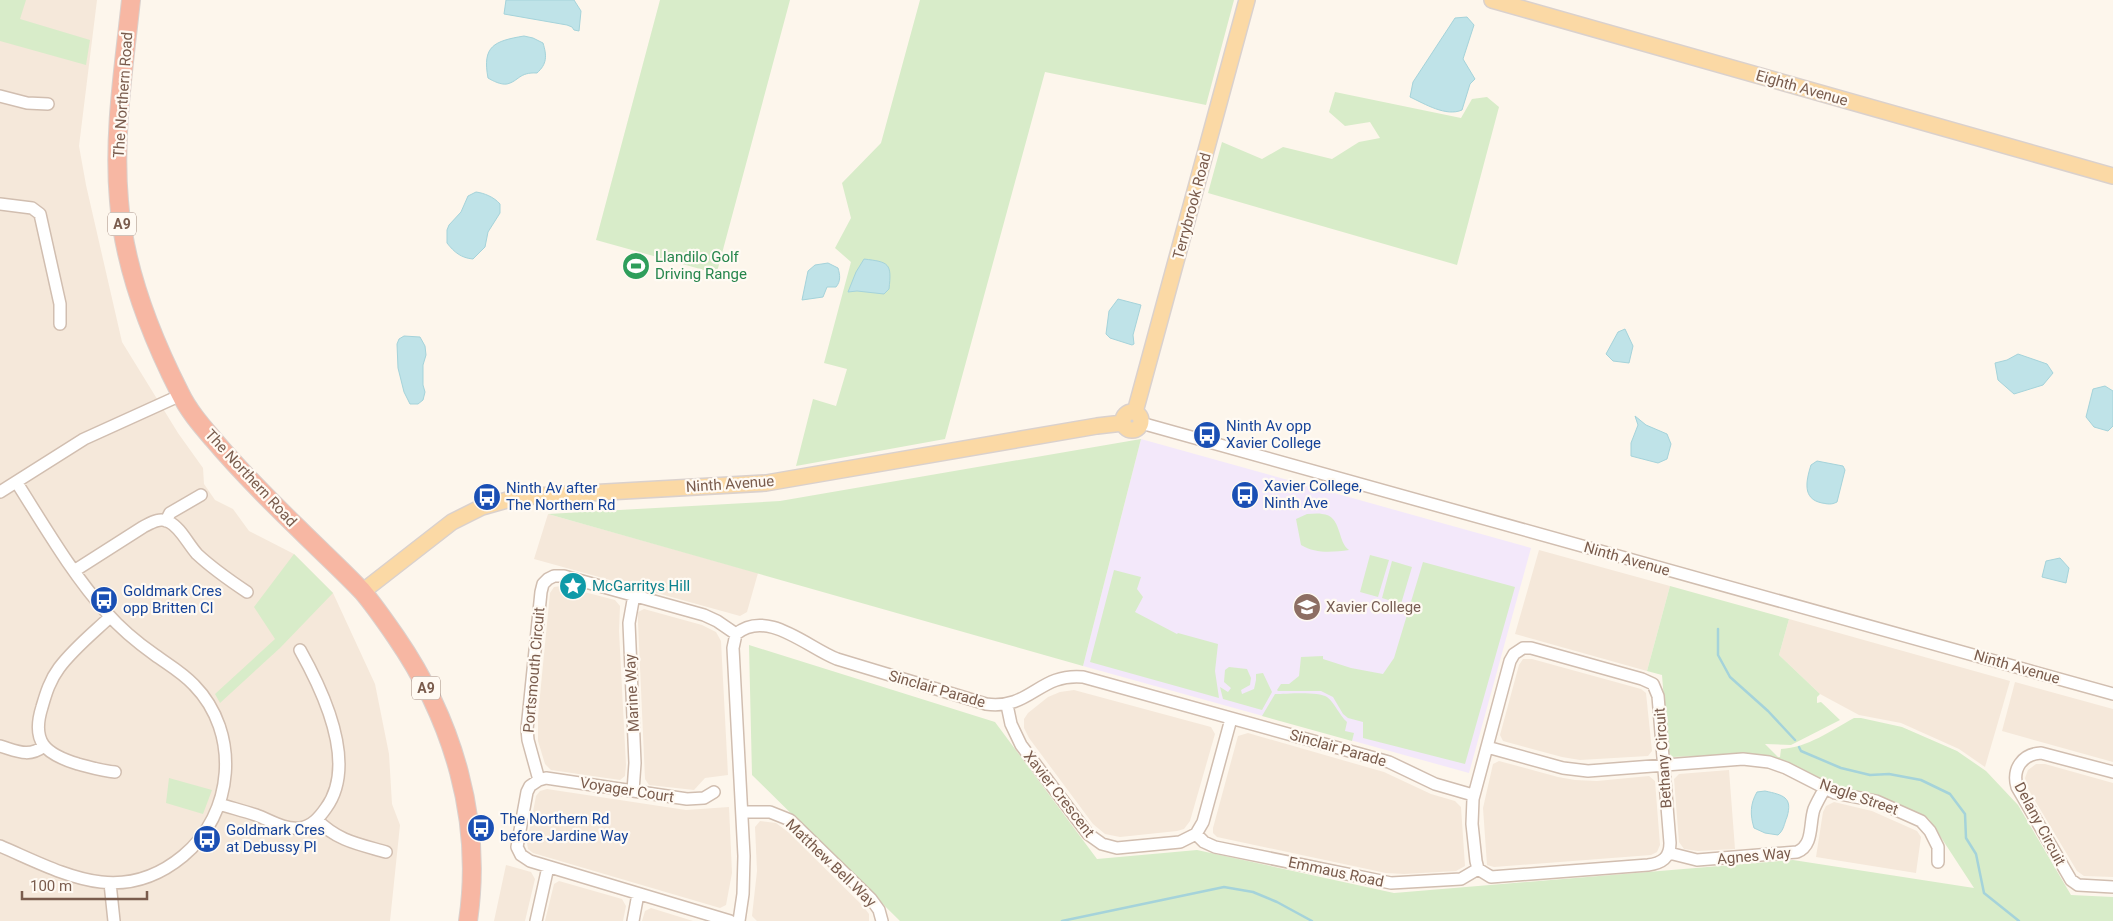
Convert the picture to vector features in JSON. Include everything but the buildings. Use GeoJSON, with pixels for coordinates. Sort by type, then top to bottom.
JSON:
{"type":"FeatureCollection","features":[{"type":"Feature","properties":{"kind":"highway","name":"The Northern Road"},"geometry":{"type":"LineString","coordinates":[[131,0],[117,162],[119,204],[127,251],[139,296],[159,348],[181,396],[204,428],[266,497],[362,592],[417,670],[452,745],[464,793],[470,838],[472,876],[468,921]]}},
{"type":"Feature","properties":{"kind":"main road","name":"Terrybrook Road"},"geometry":{"type":"LineString","coordinates":[[1138,418],[1247,0]]}},
{"type":"Feature","properties":{"kind":"main road","name":"Eighth Avenue"},"geometry":{"type":"LineString","coordinates":[[1492,0],[2113,176]]}},
{"type":"Feature","properties":{"kind":"main road","name":"Ninth Avenue"},"geometry":{"type":"LineString","coordinates":[[362,592],[452,522],[482,507],[518,497],[766,483],[1096,426],[1123,424],[1127,429],[1132,430],[1138,428],[1138,418]]}},
{"type":"Feature","properties":{"kind":"street"},"geometry":{"type":"LineString","coordinates":[[0,96],[32,104],[48,104]]}},
{"type":"Feature","properties":{"kind":"street"},"geometry":{"type":"LineString","coordinates":[[0,204],[32,208],[40,214],[60,304],[60,324]]}},
{"type":"Feature","properties":{"kind":"street"},"geometry":{"type":"LineString","coordinates":[[0,492],[90,436],[181,396]]}},
{"type":"Feature","properties":{"kind":"street","name":"Ninth Avenue"},"geometry":{"type":"LineString","coordinates":[[1138,418],[2113,694]]}},
{"type":"Feature","properties":{"kind":"street"},"geometry":{"type":"LineString","coordinates":[[0,846],[68,876],[85,881],[110,883],[143,878],[161,870],[180,858],[202,837],[220,804],[226,776],[225,752],[220,729],[210,706],[186,677],[136,640],[110,617],[74,571],[16,483]]}},
{"type":"Feature","properties":{"kind":"street"},"geometry":{"type":"LineString","coordinates":[[166,521],[170,513],[201,495]]}},
{"type":"Feature","properties":{"kind":"street"},"geometry":{"type":"LineString","coordinates":[[74,571],[154,521],[166,521],[174,525],[208,563],[247,592]]}},
{"type":"Feature","properties":{"kind":"street","name":"Portsmouth Circuit"},"geometry":{"type":"LineString","coordinates":[[539,780],[528,740],[527,729],[541,592],[543,584],[551,577],[564,576],[704,615],[736,634]]}},
{"type":"Feature","properties":{"kind":"street","name":"Marine Way"},"geometry":{"type":"LineString","coordinates":[[633,791],[635,763],[629,623],[634,595]]}},
{"type":"Feature","properties":{"kind":"street"},"geometry":{"type":"LineString","coordinates":[[110,617],[64,662],[51,681],[38,721],[39,735],[44,746],[51,753],[61,759],[98,770],[115,772]]}},
{"type":"Feature","properties":{"kind":"street","name":"Sinclair Parade"},"geometry":{"type":"LineString","coordinates":[[736,634],[746,628],[754,627],[780,629],[796,636],[824,654],[837,659],[986,704],[1008,705],[1027,697],[1054,679],[1072,676],[1095,680],[1389,762],[1435,784],[1474,795]]}},
{"type":"Feature","properties":{"kind":"street"},"geometry":{"type":"LineString","coordinates":[[736,634],[733,648],[744,877],[739,921]]}},
{"type":"Feature","properties":{"kind":"street","name":"Bethany Circuit"},"geometry":{"type":"LineString","coordinates":[[1478,869],[1472,824],[1474,795],[1512,657],[1520,649],[1531,648],[1642,679],[1653,684],[1658,696],[1670,843],[1669,853]]}},
{"type":"Feature","properties":{"kind":"street"},"geometry":{"type":"LineString","coordinates":[[220,804],[287,827],[301,828],[317,820],[331,802],[336,792],[338,777],[337,750],[332,724],[324,698],[300,650]]}},
{"type":"Feature","properties":{"kind":"street","name":"Xavier Crescent"},"geometry":{"type":"LineString","coordinates":[[1008,705],[1011,724],[1021,745],[1094,840],[1109,847],[1126,848],[1180,842],[1196,834]]}},
{"type":"Feature","properties":{"kind":"street"},"geometry":{"type":"LineString","coordinates":[[1196,834],[1202,822],[1231,718]]}},
{"type":"Feature","properties":{"kind":"street"},"geometry":{"type":"LineString","coordinates":[[0,746],[28,754],[38,751],[44,746]]}},
{"type":"Feature","properties":{"kind":"street","name":"Nagle Street"},"geometry":{"type":"LineString","coordinates":[[1487,747],[1572,769],[1599,770],[1743,759],[1759,760],[1786,768],[1835,793],[1876,801],[1921,822],[1930,831],[1938,846],[1938,862]]}},
{"type":"Feature","properties":{"kind":"street","name":"Delany Circuit"},"geometry":{"type":"LineString","coordinates":[[2113,772],[2047,754],[2036,753],[2022,760],[2017,767],[2015,775],[2017,787],[2071,880],[2081,885],[2113,887]]}},
{"type":"Feature","properties":{"kind":"street","name":"Voyager Court"},"geometry":{"type":"LineString","coordinates":[[539,780],[546,778],[687,799],[704,798],[714,792]]}},
{"type":"Feature","properties":{"kind":"street"},"geometry":{"type":"LineString","coordinates":[[539,780],[530,786],[527,792],[518,847],[525,859],[730,921]]}},
{"type":"Feature","properties":{"kind":"street","name":"Agnes Way"},"geometry":{"type":"LineString","coordinates":[[1669,853],[1692,860],[1702,860],[1797,852],[1804,848],[1808,842],[1814,809],[1825,788]]}},
{"type":"Feature","properties":{"kind":"street","name":"Matthew Bell Way"},"geometry":{"type":"LineString","coordinates":[[742,812],[770,812],[790,820],[871,899],[879,910],[882,921]]}},
{"type":"Feature","properties":{"kind":"street"},"geometry":{"type":"LineString","coordinates":[[317,820],[332,834],[341,839],[386,852]]}},
{"type":"Feature","properties":{"kind":"street","name":"Emmaus Road"},"geometry":{"type":"LineString","coordinates":[[1196,834],[1204,842],[1215,847],[1391,883],[1461,879],[1478,869]]}},
{"type":"Feature","properties":{"kind":"street"},"geometry":{"type":"LineString","coordinates":[[1478,869],[1491,877],[1638,866],[1660,862],[1669,853]]}},
{"type":"Feature","properties":{"kind":"street"},"geometry":{"type":"LineString","coordinates":[[536,921],[548,867]]}},
{"type":"Feature","properties":{"kind":"street"},"geometry":{"type":"LineString","coordinates":[[110,883],[114,921]]}},
{"type":"Feature","properties":{"kind":"street"},"geometry":{"type":"LineString","coordinates":[[633,921],[638,894]]}},
{"type":"Feature","properties":{"kind":"shaded area"},"geometry":{"type":"Polygon","coordinates":[[[0,0],[97,0],[79,146],[86,185],[122,342],[178,433],[203,468],[204,484],[215,500],[233,509],[249,531],[294,554],[333,593],[375,684],[389,754],[392,804],[400,825],[390,921],[0,921],[0,0]]]}},
{"type":"Feature","properties":{"kind":"shaded area","name":"Xavier College"},"geometry":{"type":"Polygon","coordinates":[[[1141,439],[1531,548],[1469,773],[1083,666],[1141,439]]]}},
{"type":"Feature","properties":{"kind":"shaded area"},"geometry":{"type":"Polygon","coordinates":[[[548,514],[758,573],[747,612],[740,616],[534,559],[548,514]]]}},
{"type":"Feature","properties":{"kind":"shaded area"},"geometry":{"type":"Polygon","coordinates":[[[1539,550],[1670,586],[1647,671],[1515,634],[1539,550]]]}},
{"type":"Feature","properties":{"kind":"shaded area"},"geometry":{"type":"Polygon","coordinates":[[[561,586],[615,600],[620,606],[619,631],[626,765],[625,776],[620,780],[551,770],[545,764],[538,741],[538,716],[550,593],[554,587],[561,586]]]}},
{"type":"Feature","properties":{"kind":"shaded area"},"geometry":{"type":"Polygon","coordinates":[[[644,609],[702,625],[716,632],[721,641],[728,775],[705,778],[694,790],[649,785],[645,779],[638,622],[638,612],[644,609]]]}},
{"type":"Feature","properties":{"kind":"shaded area"},"geometry":{"type":"Polygon","coordinates":[[[1789,619],[2010,681],[1985,767],[1959,749],[1901,723],[1859,715],[1820,694],[1779,655],[1789,619]]]}},
{"type":"Feature","properties":{"kind":"shaded area"},"geometry":{"type":"Polygon","coordinates":[[[1523,659],[1532,659],[1641,689],[1646,693],[1652,751],[1648,756],[1580,760],[1503,741],[1500,735],[1519,665],[1523,659]]]}},
{"type":"Feature","properties":{"kind":"shaded area"},"geometry":{"type":"Polygon","coordinates":[[[2015,682],[2113,709],[2113,762],[2002,731],[2015,682]]]}},
{"type":"Feature","properties":{"kind":"shaded area"},"geometry":{"type":"Polygon","coordinates":[[[1074,690],[1211,727],[1215,734],[1190,821],[1184,829],[1120,837],[1105,834],[1093,824],[1029,738],[1024,728],[1024,719],[1028,713],[1048,697],[1060,692],[1074,690]]]}},
{"type":"Feature","properties":{"kind":"shaded area"},"geometry":{"type":"Polygon","coordinates":[[[1248,733],[1384,772],[1431,794],[1455,801],[1461,807],[1465,866],[1456,871],[1404,874],[1386,873],[1217,837],[1213,833],[1213,828],[1238,736],[1248,733]]]}},
{"type":"Feature","properties":{"kind":"shaded area"},"geometry":{"type":"Polygon","coordinates":[[[1499,761],[1575,780],[1597,781],[1649,776],[1655,781],[1660,845],[1657,852],[1651,855],[1494,867],[1487,865],[1483,808],[1493,764],[1499,761]]]}},
{"type":"Feature","properties":{"kind":"shaded area"},"geometry":{"type":"Polygon","coordinates":[[[2036,764],[2045,764],[2113,783],[2113,877],[2084,876],[2077,871],[2027,787],[2025,778],[2028,770],[2036,764]]]}},
{"type":"Feature","properties":{"kind":"shaded area"},"geometry":{"type":"Polygon","coordinates":[[[1729,770],[1735,849],[1698,851],[1684,849],[1679,842],[1674,779],[1679,774],[1729,770]]]}},
{"type":"Feature","properties":{"kind":"shaded area"},"geometry":{"type":"Polygon","coordinates":[[[547,789],[686,810],[729,807],[732,873],[726,905],[720,908],[533,853],[528,849],[527,843],[536,796],[540,791],[547,789]]]}},
{"type":"Feature","properties":{"kind":"shaded area"},"geometry":{"type":"Polygon","coordinates":[[[1834,802],[1872,811],[1917,831],[1921,837],[1916,873],[1816,857],[1823,812],[1826,806],[1834,802]]]}},
{"type":"Feature","properties":{"kind":"shaded area"},"geometry":{"type":"Polygon","coordinates":[[[760,821],[776,823],[788,832],[863,906],[869,914],[869,921],[757,921],[752,916],[757,871],[755,827],[760,821]]]}},
{"type":"Feature","properties":{"kind":"shaded area"},"geometry":{"type":"Polygon","coordinates":[[[506,865],[531,872],[535,879],[525,921],[494,921],[506,865]]]}},
{"type":"Feature","properties":{"kind":"shaded area"},"geometry":{"type":"Polygon","coordinates":[[[559,881],[622,899],[626,906],[623,921],[545,921],[554,884],[559,881]]]}},
{"type":"Feature","properties":{"kind":"shaded area"},"geometry":{"type":"Polygon","coordinates":[[[651,908],[693,921],[642,921],[645,911],[651,908]]]}},
{"type":"Feature","properties":{"kind":"green space"},"geometry":{"type":"Polygon","coordinates":[[[0,0],[26,0],[20,19],[90,40],[86,65],[0,41],[0,0]]]}},
{"type":"Feature","properties":{"kind":"green space"},"geometry":{"type":"Polygon","coordinates":[[[660,0],[790,0],[717,272],[711,272],[596,240],[660,0]]]}},
{"type":"Feature","properties":{"kind":"green space"},"geometry":{"type":"Polygon","coordinates":[[[920,0],[1234,0],[1206,105],[1045,72],[945,439],[796,466],[813,399],[836,406],[847,369],[824,363],[851,262],[835,248],[851,218],[842,183],[881,143],[920,0]]]}},
{"type":"Feature","properties":{"kind":"green space"},"geometry":{"type":"Polygon","coordinates":[[[1335,92],[1461,118],[1472,99],[1487,97],[1499,107],[1457,265],[1208,193],[1222,142],[1262,159],[1283,147],[1332,159],[1359,142],[1380,138],[1370,122],[1345,126],[1329,112],[1335,92]]]}},
{"type":"Feature","properties":{"kind":"green space"},"geometry":{"type":"Polygon","coordinates":[[[1141,439],[1083,666],[548,514],[780,501],[1141,439]]]}},
{"type":"Feature","properties":{"kind":"green space"},"geometry":{"type":"Polygon","coordinates":[[[1307,514],[1322,514],[1333,519],[1345,546],[1349,550],[1319,551],[1301,545],[1296,519],[1307,514]]]}},
{"type":"Feature","properties":{"kind":"green space"},"geometry":{"type":"Polygon","coordinates":[[[294,554],[333,593],[280,648],[220,703],[215,694],[275,639],[254,607],[294,554]]]}},
{"type":"Feature","properties":{"kind":"green space"},"geometry":{"type":"Polygon","coordinates":[[[1370,555],[1389,560],[1378,597],[1360,592],[1370,555]]]}},
{"type":"Feature","properties":{"kind":"green space"},"geometry":{"type":"Polygon","coordinates":[[[1392,561],[1412,567],[1401,604],[1382,598],[1392,561]]]}},
{"type":"Feature","properties":{"kind":"green space"},"geometry":{"type":"Polygon","coordinates":[[[1423,562],[1515,587],[1465,764],[1363,738],[1363,722],[1348,718],[1343,714],[1333,697],[1321,691],[1277,690],[1281,684],[1289,684],[1299,676],[1301,657],[1323,656],[1323,659],[1351,668],[1383,674],[1394,658],[1423,562]]]}},
{"type":"Feature","properties":{"kind":"green space"},"geometry":{"type":"Polygon","coordinates":[[[1114,570],[1141,577],[1137,589],[1143,597],[1135,612],[1177,634],[1218,644],[1215,671],[1219,698],[1090,662],[1114,570]]]}},
{"type":"Feature","properties":{"kind":"green space"},"geometry":{"type":"Polygon","coordinates":[[[1670,586],[1789,619],[1779,655],[1820,694],[1817,697],[1817,703],[1821,702],[1840,720],[1791,745],[1765,744],[1778,757],[1780,757],[1781,749],[1810,742],[1854,718],[1902,727],[1957,751],[1986,771],[2018,805],[2071,895],[2113,897],[2113,921],[900,921],[752,775],[749,645],[995,722],[1097,859],[1197,850],[1394,893],[1793,860],[1974,888],[1929,819],[1880,796],[1832,786],[1786,762],[1762,755],[1672,757],[1668,751],[1662,675],[1647,671],[1670,586]]]}},
{"type":"Feature","properties":{"kind":"green space"},"geometry":{"type":"Polygon","coordinates":[[[1229,667],[1247,669],[1251,678],[1250,685],[1241,690],[1242,694],[1254,689],[1256,674],[1263,673],[1272,692],[1262,710],[1223,699],[1220,687],[1228,692],[1231,688],[1224,682],[1225,670],[1229,667]]]}},
{"type":"Feature","properties":{"kind":"green space"},"geometry":{"type":"Polygon","coordinates":[[[1309,693],[1327,697],[1347,722],[1345,731],[1354,733],[1352,741],[1262,716],[1275,694],[1309,693]]]}},
{"type":"Feature","properties":{"kind":"green space"},"geometry":{"type":"Polygon","coordinates":[[[169,778],[212,790],[203,814],[166,803],[169,778]]]}},
{"type":"Feature","properties":{"kind":"water"},"geometry":{"type":"Polygon","coordinates":[[[506,0],[574,0],[581,11],[579,31],[567,25],[504,14],[506,0]]]}},
{"type":"Feature","properties":{"kind":"water"},"geometry":{"type":"Polygon","coordinates":[[[1467,17],[1474,25],[1463,59],[1475,79],[1470,84],[1462,110],[1456,112],[1442,111],[1410,97],[1413,82],[1455,18],[1467,17]]]}},
{"type":"Feature","properties":{"kind":"water"},"geometry":{"type":"Polygon","coordinates":[[[524,36],[543,43],[545,59],[540,70],[537,73],[523,75],[507,84],[488,78],[487,59],[492,47],[505,40],[524,36]]]}},
{"type":"Feature","properties":{"kind":"water"},"geometry":{"type":"Polygon","coordinates":[[[476,192],[489,196],[498,202],[500,204],[500,213],[488,232],[485,247],[473,259],[461,256],[455,252],[447,243],[447,230],[461,212],[468,196],[476,192]]]}},
{"type":"Feature","properties":{"kind":"water"},"geometry":{"type":"Polygon","coordinates":[[[864,259],[879,261],[887,265],[890,274],[889,289],[884,294],[848,292],[856,272],[864,259]]]}},
{"type":"Feature","properties":{"kind":"water"},"geometry":{"type":"Polygon","coordinates":[[[828,263],[838,268],[840,278],[838,285],[836,287],[827,287],[823,297],[802,300],[808,271],[815,265],[828,263]]]}},
{"type":"Feature","properties":{"kind":"water"},"geometry":{"type":"Polygon","coordinates":[[[1118,299],[1141,305],[1133,335],[1134,344],[1132,345],[1110,338],[1106,334],[1109,311],[1118,299]]]}},
{"type":"Feature","properties":{"kind":"water"},"geometry":{"type":"Polygon","coordinates":[[[1625,329],[1633,346],[1629,363],[1613,361],[1606,354],[1618,332],[1625,329]]]}},
{"type":"Feature","properties":{"kind":"water"},"geometry":{"type":"Polygon","coordinates":[[[404,336],[420,337],[425,346],[423,385],[425,392],[423,400],[418,404],[410,404],[404,392],[398,368],[397,344],[399,339],[404,336]]]}},
{"type":"Feature","properties":{"kind":"water"},"geometry":{"type":"Polygon","coordinates":[[[2018,354],[2047,364],[2053,373],[2043,385],[2014,394],[1998,380],[1995,363],[2007,360],[2018,354]]]}},
{"type":"Feature","properties":{"kind":"water"},"geometry":{"type":"Polygon","coordinates":[[[2105,386],[2113,391],[2113,426],[2108,431],[2094,427],[2086,417],[2093,389],[2105,386]]]}},
{"type":"Feature","properties":{"kind":"water"},"geometry":{"type":"Polygon","coordinates":[[[1635,416],[1646,425],[1667,434],[1671,444],[1667,459],[1658,463],[1631,456],[1631,443],[1638,425],[1635,416]]]}},
{"type":"Feature","properties":{"kind":"water"},"geometry":{"type":"Polygon","coordinates":[[[1817,461],[1843,466],[1845,470],[1837,502],[1831,504],[1822,503],[1811,498],[1808,493],[1809,471],[1811,465],[1817,461]]]}},
{"type":"Feature","properties":{"kind":"water"},"geometry":{"type":"Polygon","coordinates":[[[2060,558],[2069,568],[2066,583],[2042,577],[2046,561],[2060,558]]]}},
{"type":"Feature","properties":{"kind":"water"},"geometry":{"type":"Polygon","coordinates":[[[1765,791],[1785,798],[1789,805],[1784,827],[1778,835],[1765,833],[1754,828],[1751,814],[1753,801],[1757,792],[1765,791]]]}},
{"type":"Feature","properties":{"kind":"waterway"},"geometry":{"type":"LineString","coordinates":[[1718,629],[1718,655],[1730,677],[1768,711],[1795,740]]}},
{"type":"Feature","properties":{"kind":"waterway"},"geometry":{"type":"LineString","coordinates":[[1799,747],[1801,751],[1841,768],[1870,775],[1889,774],[1921,780],[1950,794],[1965,814],[1966,838],[1976,854],[1984,893],[2019,921]]}},
{"type":"Feature","properties":{"kind":"waterway"},"geometry":{"type":"LineString","coordinates":[[1062,921],[1224,887],[1253,892],[1277,902],[1312,921]]}},
{"type":"Feature","properties":{"kind":"place","name":"Llandilo Golf Driving Range"},"geometry":{"type":"Point","coordinates":[636,266]}},
{"type":"Feature","properties":{"kind":"place","name":"Ninth Av opp Xavier College"},"geometry":{"type":"Point","coordinates":[1207,435]}},
{"type":"Feature","properties":{"kind":"place","name":"Xavier College, Ninth Ave"},"geometry":{"type":"Point","coordinates":[1245,495]}},
{"type":"Feature","properties":{"kind":"place","name":"Ninth Av after The Northern Rd"},"geometry":{"type":"Point","coordinates":[487,497]}},
{"type":"Feature","properties":{"kind":"place","name":"McGarritys Hill"},"geometry":{"type":"Point","coordinates":[573,586]}},
{"type":"Feature","properties":{"kind":"place","name":"Goldmark Cres opp Britten Cl"},"geometry":{"type":"Point","coordinates":[104,600]}},
{"type":"Feature","properties":{"kind":"place","name":"Xavier College"},"geometry":{"type":"Point","coordinates":[1307,607]}},
{"type":"Feature","properties":{"kind":"place","name":"The Northern Rd before Jardine Way"},"geometry":{"type":"Point","coordinates":[481,828]}},
{"type":"Feature","properties":{"kind":"place","name":"Goldmark Cres at Debussy Pl"},"geometry":{"type":"Point","coordinates":[207,839]}}]}
